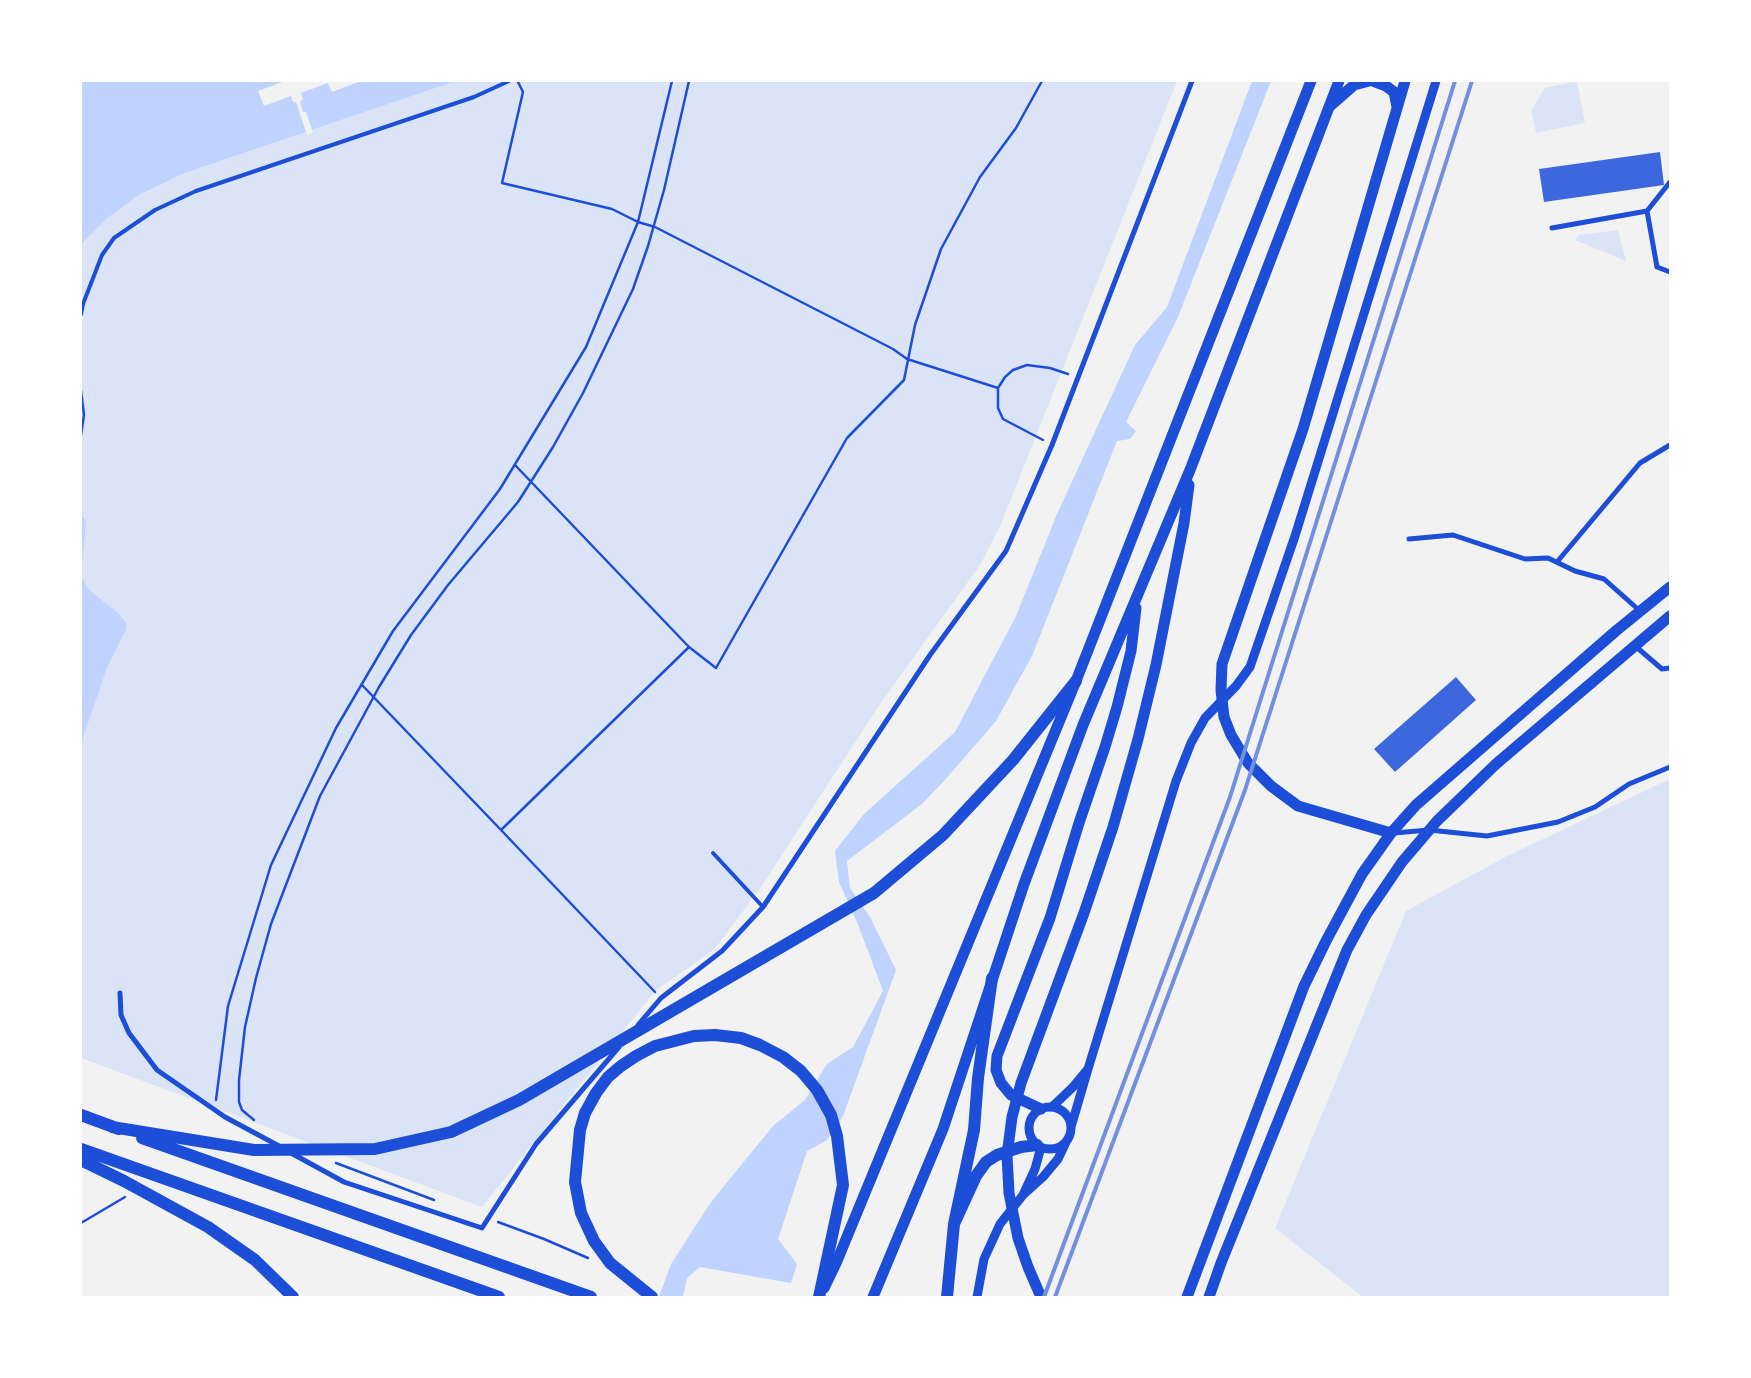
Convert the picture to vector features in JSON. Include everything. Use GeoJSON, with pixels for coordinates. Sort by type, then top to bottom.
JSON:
{"type":"FeatureCollection","features":[{"type":"Feature","properties":{"kind":"highway"},"geometry":{"type":"LineString","coordinates":[[112,1127],[254,1150],[375,1149],[451,1132],[518,1100],[874,893],[943,835],[1013,760],[1076,681]]}},
{"type":"Feature","properties":{"kind":"highway"},"geometry":{"type":"LineString","coordinates":[[947,1297],[954,1224],[974,1130],[978,1078],[992,978]]}},
{"type":"Feature","properties":{"kind":"highway"},"geometry":{"type":"LineString","coordinates":[[652,1297],[610,1263],[594,1241],[581,1213],[575,1182],[579,1137],[585,1113],[596,1093],[608,1077],[621,1066],[655,1046],[694,1036],[715,1035],[732,1037],[760,1045],[783,1058],[801,1071],[817,1090],[831,1115],[837,1136],[843,1185],[819,1297]]}},
{"type":"Feature","properties":{"kind":"highway"},"geometry":{"type":"LineString","coordinates":[[81,1116],[591,1297]]}},
{"type":"Feature","properties":{"kind":"highway"},"geometry":{"type":"LineString","coordinates":[[954,1224],[976,1176],[986,1162],[997,1155],[1021,1147],[1039,1146]]}},
{"type":"Feature","properties":{"kind":"highway"},"geometry":{"type":"LineString","coordinates":[[81,1149],[499,1297]]}},
{"type":"Feature","properties":{"kind":"highway"},"geometry":{"type":"LineString","coordinates":[[81,1160],[208,1227],[255,1260],[293,1297]]}},
{"type":"Feature","properties":{"kind":"main road"},"geometry":{"type":"LineString","coordinates":[[819,1297],[841,1252],[1076,681],[1311,81]]}},
{"type":"Feature","properties":{"kind":"main road"},"geometry":{"type":"LineString","coordinates":[[873,1297],[943,1129],[1024,884],[1083,725],[1190,470],[1339,81]]}},
{"type":"Feature","properties":{"kind":"main road"},"geometry":{"type":"LineString","coordinates":[[1329,107],[1354,86],[1369,81]]}},
{"type":"Feature","properties":{"kind":"main road"},"geometry":{"type":"LineString","coordinates":[[1373,81],[1386,86],[1394,92],[1398,109]]}},
{"type":"Feature","properties":{"kind":"main road"},"geometry":{"type":"LineString","coordinates":[[1390,833],[1298,806],[1271,786],[1248,763],[1231,735],[1224,717],[1222,664],[1303,429],[1405,81]]}},
{"type":"Feature","properties":{"kind":"main road"},"geometry":{"type":"LineString","coordinates":[[1041,1297],[1018,1238],[1009,1193],[1007,1155],[1016,1099],[1084,913],[1113,827],[1138,739],[1156,665],[1180,545],[1190,470]]}},
{"type":"Feature","properties":{"kind":"main road"},"geometry":{"type":"LineString","coordinates":[[1187,1297],[1304,986],[1362,874],[1390,833],[1416,805],[1670,587]]}},
{"type":"Feature","properties":{"kind":"main road"},"geometry":{"type":"LineString","coordinates":[[1046,1108],[1011,1095],[1001,1083],[996,1070],[997,1056],[1050,918],[1117,706],[1131,651],[1138,594]]}},
{"type":"Feature","properties":{"kind":"main road"},"geometry":{"type":"LineString","coordinates":[[1210,1297],[1347,950],[1366,914],[1402,862],[1429,830],[1496,764],[1670,616]]}},
{"type":"Feature","properties":{"kind":"street"},"geometry":{"type":"LineString","coordinates":[[120,993],[121,1015],[129,1034],[157,1070],[225,1118],[344,1182],[482,1228],[536,1144],[661,998],[722,951],[763,908],[930,655],[1006,551],[1052,445],[1192,81]]}},
{"type":"Feature","properties":{"kind":"street"},"geometry":{"type":"LineString","coordinates":[[977,1297],[984,1259],[1000,1224],[1023,1195],[1043,1177],[1058,1159],[1070,1135],[1088,1069],[1176,780],[1191,743],[1205,718],[1236,686],[1250,667],[1295,536],[1436,81]]}},
{"type":"Feature","properties":{"kind":"street"},"geometry":{"type":"LineString","coordinates":[[1552,228],[1647,211],[1670,182]]}},
{"type":"Feature","properties":{"kind":"street"},"geometry":{"type":"LineString","coordinates":[[1647,211],[1657,267],[1670,272]]}},
{"type":"Feature","properties":{"kind":"street"},"geometry":{"type":"LineString","coordinates":[[1558,562],[1640,463],[1670,446]]}},
{"type":"Feature","properties":{"kind":"street"},"geometry":{"type":"LineString","coordinates":[[1409,539],[1453,535],[1525,558],[1548,558],[1604,580],[1640,611]]}},
{"type":"Feature","properties":{"kind":"street"},"geometry":{"type":"LineString","coordinates":[[1634,645],[1662,669],[1670,668]]}},
{"type":"Feature","properties":{"kind":"street"},"geometry":{"type":"LineString","coordinates":[[1390,833],[1429,830],[1487,836],[1558,822],[1595,807],[1629,784],[1670,767]]}},
{"type":"Feature","properties":{"kind":"street"},"geometry":{"type":"LineString","coordinates":[[1066,1141],[1054,1149],[1039,1146],[1031,1138],[1028,1126],[1033,1114],[1046,1108],[1073,1087],[1088,1069]]}},
{"type":"Feature","properties":{"kind":"street"},"geometry":{"type":"LineString","coordinates":[[1046,1108],[1061,1110],[1070,1121],[1071,1128]]}},
{"type":"Feature","properties":{"kind":"street"},"geometry":{"type":"LineString","coordinates":[[1023,1195],[1035,1169],[1039,1146]]}},
{"type":"Feature","properties":{"kind":"lane"},"geometry":{"type":"LineString","coordinates":[[81,314],[102,255],[114,238],[155,210],[196,191],[474,97],[509,81]]}},
{"type":"Feature","properties":{"kind":"lane"},"geometry":{"type":"LineString","coordinates":[[713,853],[763,908]]}},
{"type":"Feature","properties":{"kind":"path"},"geometry":{"type":"LineString","coordinates":[[518,81],[522,92],[502,183],[612,210],[638,222],[655,227],[893,349],[907,359],[998,388]]}},
{"type":"Feature","properties":{"kind":"path"},"geometry":{"type":"LineString","coordinates":[[214,1110],[228,1006],[271,865],[336,728],[393,631],[500,490],[586,348],[638,222],[672,81]]}},
{"type":"Feature","properties":{"kind":"path"},"geometry":{"type":"LineString","coordinates":[[260,1124],[242,1110],[239,1102],[244,1027],[271,924],[320,796],[374,697],[411,635],[448,585],[518,502],[557,439],[603,352],[633,289],[655,227],[689,81]]}},
{"type":"Feature","properties":{"kind":"path"},"geometry":{"type":"LineString","coordinates":[[515,465],[689,647],[716,668],[847,438],[904,380],[915,325],[941,249],[980,177],[1016,128],[1042,81]]}},
{"type":"Feature","properties":{"kind":"path"},"geometry":{"type":"LineString","coordinates":[[1052,445],[1003,419],[998,408],[998,388],[1005,377],[1013,370],[1027,365],[1050,368],[1077,377]]}},
{"type":"Feature","properties":{"kind":"path"},"geometry":{"type":"LineString","coordinates":[[81,391],[84,415],[81,435]]}},
{"type":"Feature","properties":{"kind":"path"},"geometry":{"type":"LineString","coordinates":[[501,830],[689,647]]}},
{"type":"Feature","properties":{"kind":"path"},"geometry":{"type":"LineString","coordinates":[[362,684],[661,998]]}},
{"type":"Feature","properties":{"kind":"path"},"geometry":{"type":"LineString","coordinates":[[328,1159],[345,1168],[437,1201]]}},
{"type":"Feature","properties":{"kind":"path"},"geometry":{"type":"LineString","coordinates":[[81,1223],[126,1197]]}},
{"type":"Feature","properties":{"kind":"path"},"geometry":{"type":"LineString","coordinates":[[487,1218],[588,1258]]}},
{"type":"Feature","properties":{"kind":"shaded area"},"geometry":{"type":"Polygon","coordinates":[[[456,81],[1177,81],[1001,524],[980,565],[878,707],[761,887],[714,950],[656,990],[482,1207],[81,1058],[81,244],[109,217],[139,195],[182,174],[456,81]]]}},
{"type":"Feature","properties":{"kind":"shaded area"},"geometry":{"type":"Polygon","coordinates":[[[1577,81],[1585,123],[1536,133],[1531,110],[1545,88],[1577,81]]]}},
{"type":"Feature","properties":{"kind":"shaded area"},"geometry":{"type":"Polygon","coordinates":[[[1618,230],[1626,261],[1575,240],[1579,235],[1618,230]]]}},
{"type":"Feature","properties":{"kind":"shaded area"},"geometry":{"type":"Polygon","coordinates":[[[1670,779],[1670,1297],[1363,1297],[1275,1228],[1406,911],[1507,856],[1670,779]]]}},
{"type":"Feature","properties":{"kind":"water"},"geometry":{"type":"Polygon","coordinates":[[[81,81],[456,81],[182,174],[139,195],[109,217],[81,244],[81,81]]]}},
{"type":"Feature","properties":{"kind":"water"},"geometry":{"type":"Polygon","coordinates":[[[1252,81],[1271,81],[1178,317],[1126,422],[1136,431],[1130,439],[1117,441],[1032,656],[996,721],[944,781],[922,804],[847,861],[850,888],[870,917],[896,970],[843,1116],[827,1140],[807,1151],[778,1239],[797,1264],[791,1283],[700,1267],[687,1278],[683,1297],[659,1297],[671,1264],[711,1202],[773,1126],[805,1100],[827,1064],[853,1047],[883,991],[857,922],[839,882],[835,851],[864,814],[955,732],[1016,616],[1057,514],[1135,345],[1167,307],[1252,81]]]}},
{"type":"Feature","properties":{"kind":"water"},"geometry":{"type":"Polygon","coordinates":[[[81,514],[85,520],[86,527],[82,578],[89,590],[118,613],[126,623],[126,629],[107,668],[81,743],[81,514]]]}},
{"type":"Feature","properties":{"kind":"pier"},"geometry":{"type":"Polygon","coordinates":[[[285,81],[361,81],[332,92],[328,83],[301,93],[303,100],[300,101],[303,112],[306,112],[313,133],[307,135],[296,102],[293,102],[291,96],[264,106],[258,91],[285,81]]]}},
{"type":"Feature","properties":{"kind":"building"},"geometry":{"type":"Polygon","coordinates":[[[1660,152],[1664,185],[1544,202],[1539,169],[1660,152]]]}},
{"type":"Feature","properties":{"kind":"building"},"geometry":{"type":"Polygon","coordinates":[[[1456,677],[1476,700],[1395,772],[1374,749],[1456,677]]]}},
{"type":"Feature","properties":{"kind":"railway"},"geometry":{"type":"LineString","coordinates":[[1044,1297],[1230,797],[1455,81]]}},
{"type":"Feature","properties":{"kind":"railway"},"geometry":{"type":"LineString","coordinates":[[1055,1297],[1245,790],[1472,81]]}}]}
